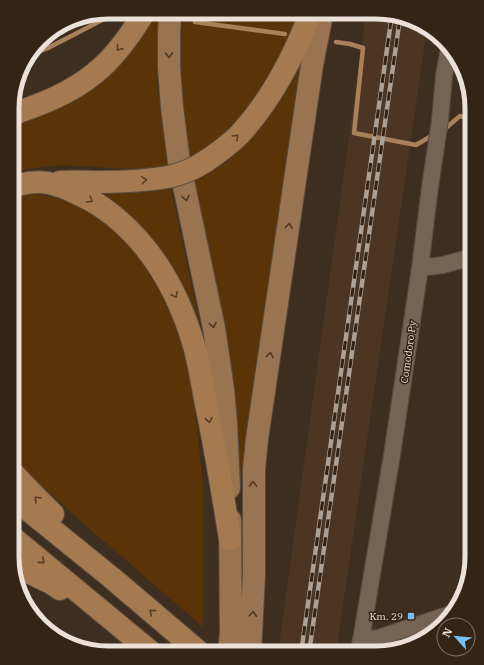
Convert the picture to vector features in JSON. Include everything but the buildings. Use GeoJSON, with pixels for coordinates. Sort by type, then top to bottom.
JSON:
{"type":"FeatureCollection","features":[{"type":"Feature","properties":{"kind":"highway"},"geometry":{"type":"LineString","coordinates":[[19,112],[55,98],[77,86],[96,73],[130,35],[140,19]]}},
{"type":"Feature","properties":{"kind":"highway"},"geometry":{"type":"LineString","coordinates":[[19,186],[35,182],[131,182],[168,178],[195,168],[224,149],[240,134],[256,114],[290,59],[308,19]]}},
{"type":"Feature","properties":{"kind":"highway"},"geometry":{"type":"LineString","coordinates":[[49,183],[87,198],[114,216],[139,240],[154,258],[167,279],[185,318],[195,351],[210,425],[230,540]]}},
{"type":"Feature","properties":{"kind":"highway"},"geometry":{"type":"LineString","coordinates":[[19,479],[54,514],[112,578]]}},
{"type":"Feature","properties":{"kind":"highway"},"geometry":{"type":"LineString","coordinates":[[19,503],[112,578],[192,646]]}},
{"type":"Feature","properties":{"kind":"highway"},"geometry":{"type":"LineString","coordinates":[[19,543],[144,646]]}},
{"type":"Feature","properties":{"kind":"highway"},"geometry":{"type":"LineString","coordinates":[[20,568],[51,583],[118,624]]}},
{"type":"Feature","properties":{"kind":"main road"},"geometry":{"type":"LineString","coordinates":[[170,19],[169,68],[179,162],[214,328],[223,389],[226,423],[230,540],[231,633],[230,646]]}},
{"type":"Feature","properties":{"kind":"main road"},"geometry":{"type":"LineString","coordinates":[[250,646],[254,575],[254,469],[257,439],[311,73],[321,19]]}},
{"type":"Feature","properties":{"kind":"street","name":"Comodoro Py"},"geometry":{"type":"LineString","coordinates":[[359,646],[392,455],[420,268],[440,120],[444,76],[448,56]]}},
{"type":"Feature","properties":{"kind":"street"},"geometry":{"type":"LineString","coordinates":[[420,268],[443,265],[465,259]]}},
{"type":"Feature","properties":{"kind":"street"},"geometry":{"type":"LineString","coordinates":[[361,646],[378,638],[442,616]]}},
{"type":"Feature","properties":{"kind":"shaded area"},"geometry":{"type":"Polygon","coordinates":[[[148,19],[157,19],[157,84],[168,166],[122,169],[59,166],[28,169],[19,172],[19,118],[148,19]]]}},
{"type":"Feature","properties":{"kind":"shaded area"},"geometry":{"type":"Polygon","coordinates":[[[183,19],[296,19],[276,65],[259,92],[240,117],[205,148],[189,157],[185,129],[180,64],[183,19]]]}},
{"type":"Feature","properties":{"kind":"shaded area"},"geometry":{"type":"Polygon","coordinates":[[[365,19],[399,22],[426,35],[337,646],[279,646],[365,19]]]}},
{"type":"Feature","properties":{"kind":"shaded area"},"geometry":{"type":"Polygon","coordinates":[[[301,63],[241,488],[231,386],[195,180],[224,164],[253,136],[285,94],[301,63]]]}},
{"type":"Feature","properties":{"kind":"shaded area"},"geometry":{"type":"Polygon","coordinates":[[[171,189],[209,367],[167,260],[150,236],[135,220],[102,193],[140,193],[171,189]]]}},
{"type":"Feature","properties":{"kind":"shaded area"},"geometry":{"type":"Polygon","coordinates":[[[36,194],[62,199],[84,208],[115,231],[144,261],[168,302],[181,340],[192,382],[197,428],[203,484],[203,627],[77,518],[19,465],[19,195],[36,194]]]}},
{"type":"Feature","properties":{"kind":"waterway"},"geometry":{"type":"LineString","coordinates":[[39,52],[103,19]]}},
{"type":"Feature","properties":{"kind":"waterway"},"geometry":{"type":"LineString","coordinates":[[195,22],[285,34]]}},
{"type":"Feature","properties":{"kind":"waterway"},"geometry":{"type":"LineString","coordinates":[[336,42],[363,48],[354,133],[416,145],[433,135]]}},
{"type":"Feature","properties":{"kind":"waterway"},"geometry":{"type":"LineString","coordinates":[[447,127],[460,116],[465,118]]}},
{"type":"Feature","properties":{"kind":"railway"},"geometry":{"type":"LineString","coordinates":[[302,646],[391,21]]}},
{"type":"Feature","properties":{"kind":"railway"},"geometry":{"type":"LineString","coordinates":[[310,646],[399,22]]}},
{"type":"Feature","properties":{"kind":"place","name":"Km. 29"},"geometry":{"type":"Point","coordinates":[411,616]}}]}
